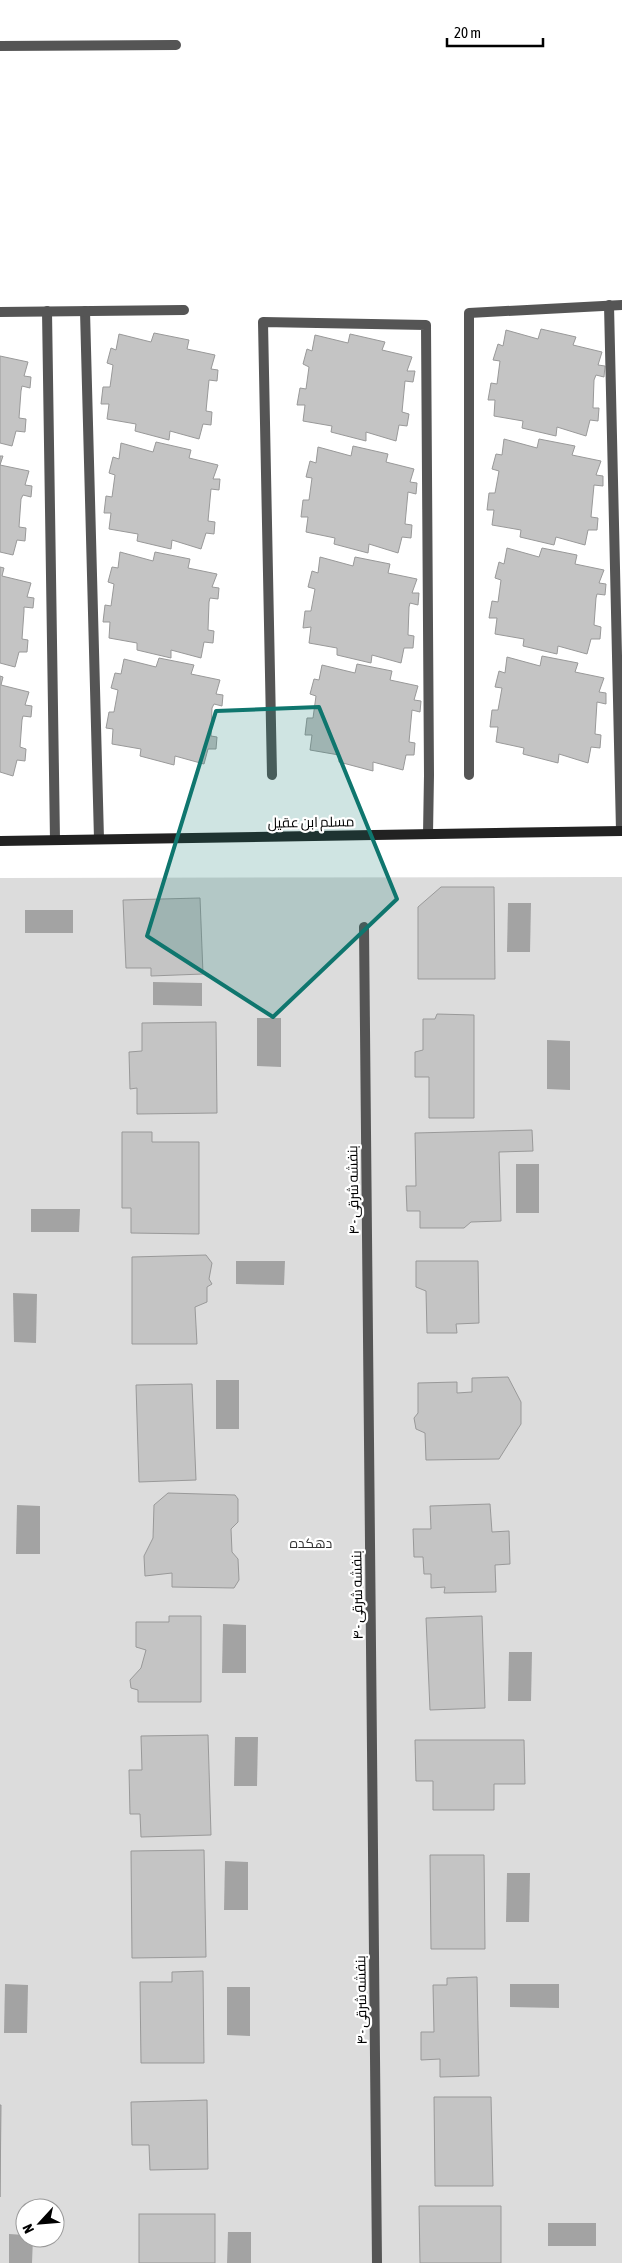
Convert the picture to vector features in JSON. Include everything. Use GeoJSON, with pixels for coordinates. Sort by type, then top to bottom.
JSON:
{"type":"FeatureCollection","features":[{"type":"Feature","properties":{"kind":"street"},"geometry":{"type":"LineString","coordinates":[[0,46],[176,45]]}},
{"type":"Feature","properties":{"kind":"street"},"geometry":{"type":"LineString","coordinates":[[609,305],[622,830]]}},
{"type":"Feature","properties":{"kind":"street"},"geometry":{"type":"LineString","coordinates":[[469,775],[469,313],[622,305]]}},
{"type":"Feature","properties":{"kind":"street"},"geometry":{"type":"LineString","coordinates":[[0,312],[184,310]]}},
{"type":"Feature","properties":{"kind":"street"},"geometry":{"type":"LineString","coordinates":[[47,311],[55,840]]}},
{"type":"Feature","properties":{"kind":"street"},"geometry":{"type":"LineString","coordinates":[[85,311],[99,839]]}},
{"type":"Feature","properties":{"kind":"street"},"geometry":{"type":"LineString","coordinates":[[272,775],[263,322],[426,325],[428,834]]}},
{"type":"Feature","properties":{"kind":"street","name":"مسلم ابن عقیل"},"geometry":{"type":"LineString","coordinates":[[0,841],[622,830]]}},
{"type":"Feature","properties":{"kind":"street","name":"بنفشه شرقی - ۴"},"geometry":{"type":"LineString","coordinates":[[364,926],[377,2263]]}},
{"type":"Feature","properties":{"kind":"highlighted area"},"geometry":{"type":"Polygon","coordinates":[[[319,707],[397,899],[273,1017],[147,936],[216,711],[319,707]]]}},
{"type":"Feature","properties":{"kind":"green space","name":"دهکده"},"geometry":{"type":"Polygon","coordinates":[[[622,877],[622,2263],[0,2263],[0,878],[622,877]]]}},
{"type":"Feature","properties":{"kind":"shaded area"},"geometry":{"type":"Polygon","coordinates":[[[508,903],[531,903],[530,952],[507,952],[508,903]]]}},
{"type":"Feature","properties":{"kind":"shaded area"},"geometry":{"type":"Polygon","coordinates":[[[25,910],[73,910],[73,933],[25,933],[25,910]]]}},
{"type":"Feature","properties":{"kind":"shaded area"},"geometry":{"type":"Polygon","coordinates":[[[153,982],[202,983],[202,1006],[153,1005],[153,982]]]}},
{"type":"Feature","properties":{"kind":"shaded area"},"geometry":{"type":"Polygon","coordinates":[[[257,1018],[281,1018],[281,1067],[257,1066],[257,1018]]]}},
{"type":"Feature","properties":{"kind":"shaded area"},"geometry":{"type":"Polygon","coordinates":[[[547,1040],[570,1041],[570,1090],[547,1089],[547,1040]]]}},
{"type":"Feature","properties":{"kind":"shaded area"},"geometry":{"type":"Polygon","coordinates":[[[516,1164],[539,1164],[539,1213],[516,1213],[516,1164]]]}},
{"type":"Feature","properties":{"kind":"shaded area"},"geometry":{"type":"Polygon","coordinates":[[[31,1209],[80,1209],[79,1232],[31,1232],[31,1209]]]}},
{"type":"Feature","properties":{"kind":"shaded area"},"geometry":{"type":"Polygon","coordinates":[[[236,1261],[285,1261],[284,1285],[236,1284],[236,1261]]]}},
{"type":"Feature","properties":{"kind":"shaded area"},"geometry":{"type":"Polygon","coordinates":[[[13,1293],[37,1294],[36,1343],[14,1342],[13,1293]]]}},
{"type":"Feature","properties":{"kind":"shaded area"},"geometry":{"type":"Polygon","coordinates":[[[216,1380],[239,1380],[239,1429],[216,1429],[216,1380]]]}},
{"type":"Feature","properties":{"kind":"shaded area"},"geometry":{"type":"Polygon","coordinates":[[[17,1505],[40,1506],[40,1554],[16,1554],[17,1505]]]}},
{"type":"Feature","properties":{"kind":"shaded area"},"geometry":{"type":"Polygon","coordinates":[[[223,1624],[246,1625],[246,1673],[222,1673],[223,1624]]]}},
{"type":"Feature","properties":{"kind":"shaded area"},"geometry":{"type":"Polygon","coordinates":[[[509,1652],[532,1652],[531,1701],[508,1701],[509,1652]]]}},
{"type":"Feature","properties":{"kind":"shaded area"},"geometry":{"type":"Polygon","coordinates":[[[235,1737],[258,1737],[257,1786],[234,1786],[235,1737]]]}},
{"type":"Feature","properties":{"kind":"shaded area"},"geometry":{"type":"Polygon","coordinates":[[[225,1861],[248,1862],[248,1910],[224,1910],[225,1861]]]}},
{"type":"Feature","properties":{"kind":"shaded area"},"geometry":{"type":"Polygon","coordinates":[[[507,1873],[530,1873],[529,1922],[506,1922],[507,1873]]]}},
{"type":"Feature","properties":{"kind":"shaded area"},"geometry":{"type":"Polygon","coordinates":[[[5,1984],[28,1985],[27,2033],[4,2033],[5,1984]]]}},
{"type":"Feature","properties":{"kind":"shaded area"},"geometry":{"type":"Polygon","coordinates":[[[510,1984],[559,1984],[559,2008],[510,2007],[510,1984]]]}},
{"type":"Feature","properties":{"kind":"shaded area"},"geometry":{"type":"Polygon","coordinates":[[[227,1987],[250,1987],[250,2036],[227,2035],[227,1987]]]}},
{"type":"Feature","properties":{"kind":"shaded area"},"geometry":{"type":"Polygon","coordinates":[[[548,2223],[596,2223],[596,2246],[548,2246],[548,2223]]]}},
{"type":"Feature","properties":{"kind":"shaded area"},"geometry":{"type":"Polygon","coordinates":[[[228,2232],[251,2232],[251,2263],[227,2263],[228,2232]]]}},
{"type":"Feature","properties":{"kind":"shaded area"},"geometry":{"type":"Polygon","coordinates":[[[9,2234],[15,2234],[15,2248],[33,2248],[32,2263],[9,2263],[9,2234]]]}},
{"type":"Feature","properties":{"kind":"building"},"geometry":{"type":"Polygon","coordinates":[[[541,329],[576,337],[573,345],[602,352],[598,365],[605,366],[604,377],[596,375],[594,380],[593,408],[599,408],[598,421],[590,420],[586,436],[557,427],[556,436],[522,428],[523,421],[494,416],[495,400],[488,400],[491,383],[497,384],[500,361],[493,360],[498,344],[503,346],[506,330],[538,339],[541,329]]]}},
{"type":"Feature","properties":{"kind":"building"},"geometry":{"type":"Polygon","coordinates":[[[154,333],[189,340],[187,349],[215,355],[211,369],[218,370],[217,381],[209,380],[206,411],[212,412],[211,425],[203,424],[199,439],[170,431],[169,440],[135,431],[136,424],[107,419],[109,404],[101,404],[103,387],[110,387],[113,365],[107,363],[111,348],[116,350],[119,334],[151,342],[154,333]]]}},
{"type":"Feature","properties":{"kind":"building"},"geometry":{"type":"Polygon","coordinates":[[[350,334],[385,342],[382,350],[412,357],[407,371],[415,371],[413,382],[405,381],[402,412],[409,414],[407,426],[399,425],[396,441],[366,432],[366,441],[331,432],[332,426],[303,421],[305,405],[297,405],[300,388],[306,389],[309,367],[303,364],[307,349],[312,351],[315,335],[348,343],[350,334]]]}},
{"type":"Feature","properties":{"kind":"building"},"geometry":{"type":"Polygon","coordinates":[[[0,356],[28,362],[24,376],[31,377],[30,388],[22,386],[21,391],[19,418],[26,419],[25,432],[16,431],[12,446],[0,443],[0,356]]]}},
{"type":"Feature","properties":{"kind":"building"},"geometry":{"type":"Polygon","coordinates":[[[504,439],[537,448],[539,439],[575,446],[572,455],[601,461],[596,475],[603,476],[603,486],[594,485],[591,517],[598,518],[597,530],[588,530],[585,545],[556,537],[554,545],[520,537],[521,530],[492,525],[494,510],[487,510],[489,493],[495,493],[499,471],[492,469],[496,454],[502,455],[504,439]]]}},
{"type":"Feature","properties":{"kind":"building"},"geometry":{"type":"Polygon","coordinates":[[[156,442],[191,450],[189,458],[218,465],[213,479],[220,479],[219,490],[211,489],[208,521],[215,522],[214,534],[206,533],[201,549],[172,540],[171,549],[137,541],[138,534],[109,529],[111,513],[104,513],[106,496],[112,497],[115,475],[109,473],[113,457],[119,459],[121,443],[153,452],[156,442]]]}},
{"type":"Feature","properties":{"kind":"building"},"geometry":{"type":"Polygon","coordinates":[[[353,446],[388,454],[386,462],[414,469],[410,482],[417,483],[416,494],[408,492],[405,524],[412,525],[411,538],[402,537],[398,553],[369,544],[368,553],[334,544],[335,538],[306,532],[308,517],[301,517],[303,500],[309,500],[312,478],[306,477],[310,461],[316,463],[318,447],[351,456],[353,446]]]}},
{"type":"Feature","properties":{"kind":"building"},"geometry":{"type":"Polygon","coordinates":[[[0,465],[29,471],[25,485],[32,486],[31,497],[23,495],[21,499],[19,527],[26,528],[25,541],[17,540],[13,555],[0,552],[0,465]]]}},
{"type":"Feature","properties":{"kind":"building"},"geometry":{"type":"Polygon","coordinates":[[[507,548],[539,557],[542,548],[577,555],[575,564],[604,570],[599,583],[606,584],[605,595],[597,594],[594,625],[601,627],[600,639],[591,639],[587,654],[558,646],[557,654],[523,646],[524,639],[495,634],[497,618],[489,618],[492,601],[498,602],[501,580],[495,578],[499,562],[504,564],[507,548]]]}},
{"type":"Feature","properties":{"kind":"building"},"geometry":{"type":"Polygon","coordinates":[[[120,552],[153,561],[155,552],[190,559],[188,568],[217,574],[212,587],[219,588],[218,599],[210,598],[209,602],[208,630],[214,631],[213,643],[204,642],[201,658],[171,650],[171,658],[137,650],[137,643],[109,638],[110,622],[103,622],[105,605],[111,606],[114,584],[108,582],[112,567],[118,568],[120,552]]]}},
{"type":"Feature","properties":{"kind":"building"},"geometry":{"type":"Polygon","coordinates":[[[320,557],[353,566],[355,557],[390,564],[388,573],[417,579],[412,593],[419,593],[418,605],[410,603],[409,607],[408,635],[414,636],[413,648],[404,648],[401,663],[372,655],[371,663],[337,655],[337,648],[309,643],[311,627],[303,628],[305,611],[311,611],[315,589],[308,587],[312,571],[318,573],[320,557]]]}},
{"type":"Feature","properties":{"kind":"building"},"geometry":{"type":"Polygon","coordinates":[[[0,567],[4,568],[2,576],[31,583],[27,597],[34,598],[33,608],[24,607],[22,639],[28,640],[27,652],[19,652],[15,667],[0,663],[0,567]]]}},
{"type":"Feature","properties":{"kind":"building"},"geometry":{"type":"Polygon","coordinates":[[[542,656],[578,663],[575,672],[604,678],[599,692],[606,693],[606,704],[597,702],[595,734],[601,735],[600,748],[591,747],[588,763],[559,754],[558,763],[523,754],[524,748],[496,742],[498,727],[490,727],[492,710],[498,710],[502,688],[495,687],[499,671],[505,673],[507,657],[540,666],[542,656]]]}},
{"type":"Feature","properties":{"kind":"building"},"geometry":{"type":"Polygon","coordinates":[[[159,658],[194,665],[191,674],[220,680],[216,694],[223,695],[222,706],[214,704],[212,708],[211,736],[217,737],[216,749],[208,749],[204,764],[175,756],[174,765],[140,756],[141,749],[112,744],[113,729],[106,728],[109,712],[114,712],[118,690],[111,688],[115,673],[121,674],[124,659],[156,667],[159,658]]]}},
{"type":"Feature","properties":{"kind":"building"},"geometry":{"type":"Polygon","coordinates":[[[357,664],[392,671],[390,680],[418,686],[414,700],[421,701],[420,712],[412,710],[409,742],[415,743],[414,755],[406,755],[403,770],[373,762],[373,771],[339,762],[339,755],[310,750],[312,735],[305,735],[307,718],[313,718],[316,696],[310,694],[314,679],[319,680],[322,665],[355,673],[357,664]]]}},
{"type":"Feature","properties":{"kind":"building"},"geometry":{"type":"Polygon","coordinates":[[[0,676],[3,677],[1,685],[29,692],[25,705],[32,706],[31,717],[23,716],[22,720],[20,747],[26,749],[25,761],[17,760],[13,776],[0,772],[0,676]]]}},
{"type":"Feature","properties":{"kind":"building"},"geometry":{"type":"Polygon","coordinates":[[[441,887],[494,887],[495,979],[418,979],[418,907],[441,887]]]}},
{"type":"Feature","properties":{"kind":"building"},"geometry":{"type":"Polygon","coordinates":[[[200,898],[203,974],[151,976],[151,968],[126,968],[123,900],[200,898]]]}},
{"type":"Feature","properties":{"kind":"building"},"geometry":{"type":"Polygon","coordinates":[[[437,1014],[474,1015],[474,1118],[429,1118],[429,1077],[415,1077],[415,1052],[423,1050],[423,1019],[435,1019],[437,1014]]]}},
{"type":"Feature","properties":{"kind":"building"},"geometry":{"type":"Polygon","coordinates":[[[216,1022],[217,1113],[137,1114],[137,1088],[130,1089],[129,1052],[142,1051],[142,1023],[216,1022]]]}},
{"type":"Feature","properties":{"kind":"building"},"geometry":{"type":"Polygon","coordinates":[[[532,1130],[533,1151],[499,1152],[501,1221],[471,1222],[464,1228],[420,1228],[420,1211],[407,1211],[406,1186],[416,1186],[415,1133],[532,1130]]]}},
{"type":"Feature","properties":{"kind":"building"},"geometry":{"type":"Polygon","coordinates":[[[122,1132],[152,1132],[152,1142],[199,1142],[199,1234],[131,1233],[131,1208],[122,1208],[122,1132]]]}},
{"type":"Feature","properties":{"kind":"building"},"geometry":{"type":"Polygon","coordinates":[[[206,1255],[212,1263],[209,1279],[212,1284],[207,1287],[207,1302],[195,1307],[197,1344],[132,1344],[132,1257],[206,1255]]]}},
{"type":"Feature","properties":{"kind":"building"},"geometry":{"type":"Polygon","coordinates":[[[416,1261],[478,1261],[479,1323],[456,1324],[457,1333],[427,1333],[426,1291],[416,1287],[416,1261]]]}},
{"type":"Feature","properties":{"kind":"building"},"geometry":{"type":"Polygon","coordinates":[[[508,1377],[521,1402],[521,1424],[499,1459],[426,1460],[425,1433],[416,1429],[414,1418],[418,1413],[418,1383],[457,1382],[457,1393],[472,1392],[472,1378],[508,1377]]]}},
{"type":"Feature","properties":{"kind":"building"},"geometry":{"type":"Polygon","coordinates":[[[192,1384],[196,1480],[139,1482],[136,1385],[192,1384]]]}},
{"type":"Feature","properties":{"kind":"building"},"geometry":{"type":"Polygon","coordinates":[[[168,1493],[235,1495],[238,1499],[238,1522],[231,1529],[232,1552],[238,1559],[239,1580],[234,1588],[172,1587],[172,1573],[145,1576],[144,1556],[153,1538],[154,1505],[168,1493]]]}},
{"type":"Feature","properties":{"kind":"building"},"geometry":{"type":"Polygon","coordinates":[[[490,1504],[492,1532],[509,1531],[510,1564],[495,1565],[496,1592],[444,1593],[445,1587],[431,1588],[431,1574],[424,1574],[423,1557],[414,1557],[413,1529],[431,1529],[430,1506],[490,1504]]]}},
{"type":"Feature","properties":{"kind":"building"},"geometry":{"type":"Polygon","coordinates":[[[169,1616],[201,1616],[201,1702],[138,1702],[138,1690],[131,1688],[130,1680],[141,1668],[146,1650],[136,1647],[136,1622],[169,1622],[169,1616]]]}},
{"type":"Feature","properties":{"kind":"building"},"geometry":{"type":"Polygon","coordinates":[[[482,1616],[485,1708],[430,1710],[426,1618],[482,1616]]]}},
{"type":"Feature","properties":{"kind":"building"},"geometry":{"type":"Polygon","coordinates":[[[208,1735],[211,1835],[141,1837],[140,1814],[130,1814],[129,1770],[142,1770],[141,1736],[208,1735]]]}},
{"type":"Feature","properties":{"kind":"building"},"geometry":{"type":"Polygon","coordinates":[[[415,1740],[524,1740],[525,1784],[494,1784],[494,1810],[433,1810],[433,1781],[416,1781],[415,1740]]]}},
{"type":"Feature","properties":{"kind":"building"},"geometry":{"type":"Polygon","coordinates":[[[204,1850],[206,1957],[132,1958],[131,1851],[204,1850]]]}},
{"type":"Feature","properties":{"kind":"building"},"geometry":{"type":"Polygon","coordinates":[[[430,1855],[484,1855],[485,1949],[431,1949],[430,1855]]]}},
{"type":"Feature","properties":{"kind":"building"},"geometry":{"type":"Polygon","coordinates":[[[203,1971],[204,2063],[141,2063],[140,1982],[172,1982],[172,1972],[203,1971]]]}},
{"type":"Feature","properties":{"kind":"building"},"geometry":{"type":"Polygon","coordinates":[[[477,1977],[479,2076],[440,2077],[440,2059],[421,2060],[421,2032],[434,2032],[433,1985],[447,1985],[447,1978],[477,1977]]]}},
{"type":"Feature","properties":{"kind":"building"},"geometry":{"type":"Polygon","coordinates":[[[434,2097],[491,2097],[493,2186],[435,2186],[434,2097]]]}},
{"type":"Feature","properties":{"kind":"building"},"geometry":{"type":"Polygon","coordinates":[[[207,2100],[208,2169],[150,2170],[149,2145],[132,2145],[131,2102],[207,2100]]]}},
{"type":"Feature","properties":{"kind":"building"},"geometry":{"type":"Polygon","coordinates":[[[0,2105],[1,2105],[0,2197],[0,2105]]]}},
{"type":"Feature","properties":{"kind":"building"},"geometry":{"type":"Polygon","coordinates":[[[419,2206],[501,2206],[501,2263],[420,2263],[419,2206]]]}},
{"type":"Feature","properties":{"kind":"building"},"geometry":{"type":"Polygon","coordinates":[[[139,2214],[215,2214],[215,2263],[139,2263],[139,2214]]]}}]}
